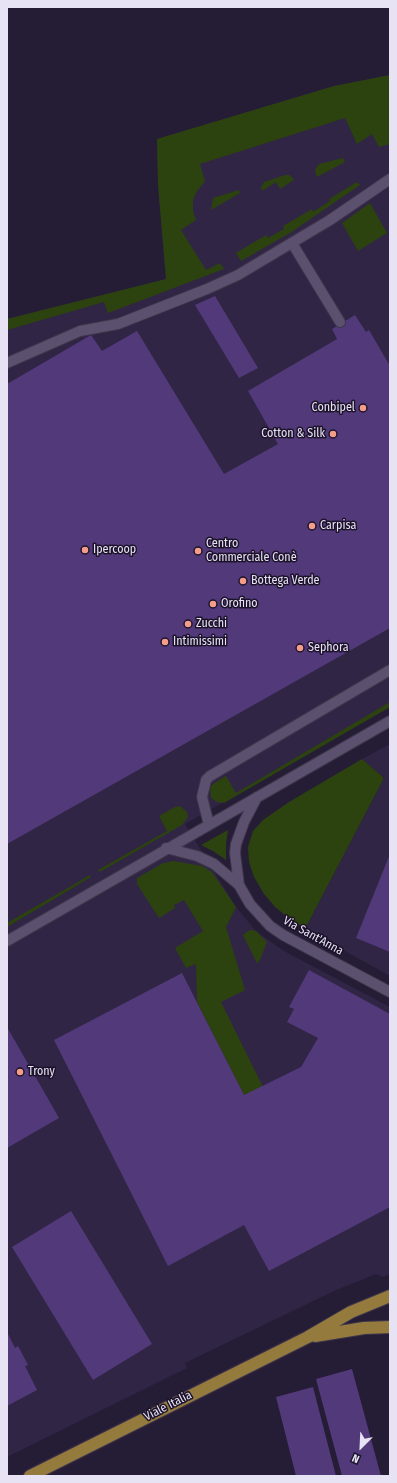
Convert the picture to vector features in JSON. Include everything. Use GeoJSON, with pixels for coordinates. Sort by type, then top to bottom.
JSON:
{"type":"FeatureCollection","features":[{"type":"Feature","properties":{"kind":"main road","name":"Viale Italia"},"geometry":{"type":"LineString","coordinates":[[30,1476],[308,1337],[351,1312],[390,1296]]}},
{"type":"Feature","properties":{"kind":"main road","name":"Viale Italia"},"geometry":{"type":"LineString","coordinates":[[308,1337],[364,1328],[390,1327]]}},
{"type":"Feature","properties":{"kind":"lane"},"geometry":{"type":"LineString","coordinates":[[7,363],[80,331],[118,324],[207,289],[238,275],[330,220],[390,179]]}},
{"type":"Feature","properties":{"kind":"lane"},"geometry":{"type":"LineString","coordinates":[[292,243],[340,322]]}},
{"type":"Feature","properties":{"kind":"lane"},"geometry":{"type":"LineString","coordinates":[[209,825],[202,797],[206,780],[210,776],[390,670]]}},
{"type":"Feature","properties":{"kind":"lane"},"geometry":{"type":"LineString","coordinates":[[7,941],[166,848],[209,825],[390,721]]}},
{"type":"Feature","properties":{"kind":"lane"},"geometry":{"type":"LineString","coordinates":[[238,885],[235,853],[236,844],[244,822],[257,797]]}},
{"type":"Feature","properties":{"kind":"lane"},"geometry":{"type":"LineString","coordinates":[[166,848],[206,859],[221,869],[238,885]]}},
{"type":"Feature","properties":{"kind":"lane","name":"Via Sant'Anna"},"geometry":{"type":"LineString","coordinates":[[238,885],[250,904],[270,926],[283,935],[390,992]]}},
{"type":"Feature","properties":{"kind":"shaded area"},"geometry":{"type":"Polygon","coordinates":[[[390,75],[390,707],[185,824],[236,907],[256,931],[284,951],[390,1007],[390,1274],[383,1277],[376,1274],[334,1291],[185,1363],[187,1368],[7,1457],[7,319],[166,279],[158,185],[157,139],[334,86],[390,75]]]}},
{"type":"Feature","properties":{"kind":"shaded area"},"geometry":{"type":"Polygon","coordinates":[[[390,744],[390,976],[305,929],[384,778],[362,759],[390,744]]]}},
{"type":"Feature","properties":{"kind":"green space"},"geometry":{"type":"Polygon","coordinates":[[[390,75],[390,144],[379,147],[372,134],[357,144],[345,118],[200,164],[205,181],[197,191],[193,200],[193,211],[196,220],[181,230],[206,270],[220,263],[224,269],[108,313],[104,302],[7,330],[7,319],[166,279],[158,185],[157,139],[334,86],[390,75]]]}},
{"type":"Feature","properties":{"kind":"green space"},"geometry":{"type":"Polygon","coordinates":[[[343,158],[345,162],[317,177],[315,170],[319,164],[343,158]]]}},
{"type":"Feature","properties":{"kind":"green space"},"geometry":{"type":"Polygon","coordinates":[[[285,175],[290,175],[294,180],[280,189],[276,182],[262,191],[261,187],[264,182],[285,175]]]}},
{"type":"Feature","properties":{"kind":"green space"},"geometry":{"type":"Polygon","coordinates":[[[357,182],[360,185],[290,233],[241,261],[236,253],[266,235],[268,238],[284,229],[283,226],[312,209],[313,212],[330,201],[329,199],[357,182]]]}},
{"type":"Feature","properties":{"kind":"green space"},"geometry":{"type":"Polygon","coordinates":[[[239,190],[240,193],[211,210],[213,198],[239,190]]]}},
{"type":"Feature","properties":{"kind":"green space"},"geometry":{"type":"Polygon","coordinates":[[[370,203],[387,233],[358,251],[342,223],[370,203]]]}},
{"type":"Feature","properties":{"kind":"green space"},"geometry":{"type":"Polygon","coordinates":[[[390,702],[390,707],[224,803],[217,802],[211,798],[210,788],[213,784],[226,776],[236,793],[390,702]]]}},
{"type":"Feature","properties":{"kind":"green space"},"geometry":{"type":"Polygon","coordinates":[[[362,759],[384,778],[305,929],[275,907],[264,894],[254,877],[249,862],[248,847],[253,831],[263,820],[289,802],[362,759]]]}},
{"type":"Feature","properties":{"kind":"green space"},"geometry":{"type":"Polygon","coordinates":[[[180,806],[187,812],[188,817],[182,825],[100,872],[98,870],[167,831],[159,816],[175,807],[180,806]]]}},
{"type":"Feature","properties":{"kind":"green space"},"geometry":{"type":"Polygon","coordinates":[[[228,830],[226,860],[201,845],[228,830]]]}},
{"type":"Feature","properties":{"kind":"green space"},"geometry":{"type":"Polygon","coordinates":[[[174,861],[202,866],[212,872],[236,907],[226,927],[245,990],[221,1002],[263,1087],[244,1095],[197,1002],[196,964],[186,968],[175,948],[203,931],[184,900],[174,905],[175,908],[159,918],[137,884],[137,878],[163,863],[174,861]]]}},
{"type":"Feature","properties":{"kind":"green space"},"geometry":{"type":"Polygon","coordinates":[[[90,875],[91,877],[7,927],[7,923],[90,875]]]}},
{"type":"Feature","properties":{"kind":"green space"},"geometry":{"type":"Polygon","coordinates":[[[252,930],[256,931],[267,942],[259,962],[257,963],[243,935],[252,930]]]}},
{"type":"Feature","properties":{"kind":"building"},"geometry":{"type":"Polygon","coordinates":[[[215,296],[258,368],[239,378],[195,305],[215,296]]]}},
{"type":"Feature","properties":{"kind":"building","name":"Centro Commerciale Conè"},"geometry":{"type":"Polygon","coordinates":[[[355,315],[366,332],[369,330],[390,366],[390,628],[7,844],[7,384],[91,335],[102,351],[137,331],[224,474],[278,444],[248,391],[337,339],[332,329],[355,315]]]}},
{"type":"Feature","properties":{"kind":"building"},"geometry":{"type":"Polygon","coordinates":[[[390,854],[390,952],[356,938],[390,854]]]}},
{"type":"Feature","properties":{"kind":"building"},"geometry":{"type":"Polygon","coordinates":[[[309,970],[390,1014],[390,1207],[269,1271],[244,1225],[168,1266],[54,1040],[182,973],[244,1095],[301,1067],[318,1038],[287,1022],[294,1009],[289,1007],[309,970]]]}},
{"type":"Feature","properties":{"kind":"building","name":"Trony"},"geometry":{"type":"Polygon","coordinates":[[[7,1027],[59,1118],[7,1148],[7,1027]]]}},
{"type":"Feature","properties":{"kind":"building"},"geometry":{"type":"Polygon","coordinates":[[[71,1211],[152,1344],[93,1380],[12,1247],[71,1211]]]}},
{"type":"Feature","properties":{"kind":"building"},"geometry":{"type":"Polygon","coordinates":[[[7,1332],[15,1348],[18,1346],[28,1365],[25,1366],[37,1390],[7,1406],[7,1332]]]}},
{"type":"Feature","properties":{"kind":"building"},"geometry":{"type":"Polygon","coordinates":[[[352,1369],[381,1476],[342,1476],[316,1379],[352,1369]]]}},
{"type":"Feature","properties":{"kind":"building"},"geometry":{"type":"Polygon","coordinates":[[[313,1387],[336,1476],[296,1476],[276,1397],[313,1387]]]}},
{"type":"Feature","properties":{"kind":"place","name":"Conbipel"},"geometry":{"type":"Point","coordinates":[363,408]}},
{"type":"Feature","properties":{"kind":"place","name":"Cotton & Silk"},"geometry":{"type":"Point","coordinates":[333,434]}},
{"type":"Feature","properties":{"kind":"place","name":"Carpisa"},"geometry":{"type":"Point","coordinates":[312,526]}},
{"type":"Feature","properties":{"kind":"place","name":"Ipercoop"},"geometry":{"type":"Point","coordinates":[85,550]}},
{"type":"Feature","properties":{"kind":"place","name":"Centro Commerciale Conè"},"geometry":{"type":"Point","coordinates":[198,551]}},
{"type":"Feature","properties":{"kind":"place","name":"Bottega Verde"},"geometry":{"type":"Point","coordinates":[243,581]}},
{"type":"Feature","properties":{"kind":"place","name":"Orofino"},"geometry":{"type":"Point","coordinates":[213,604]}},
{"type":"Feature","properties":{"kind":"place","name":"Zucchi"},"geometry":{"type":"Point","coordinates":[188,624]}},
{"type":"Feature","properties":{"kind":"place","name":"Intimissimi"},"geometry":{"type":"Point","coordinates":[165,642]}},
{"type":"Feature","properties":{"kind":"place","name":"Sephora"},"geometry":{"type":"Point","coordinates":[300,648]}},
{"type":"Feature","properties":{"kind":"place","name":"Trony"},"geometry":{"type":"Point","coordinates":[20,1072]}}]}
